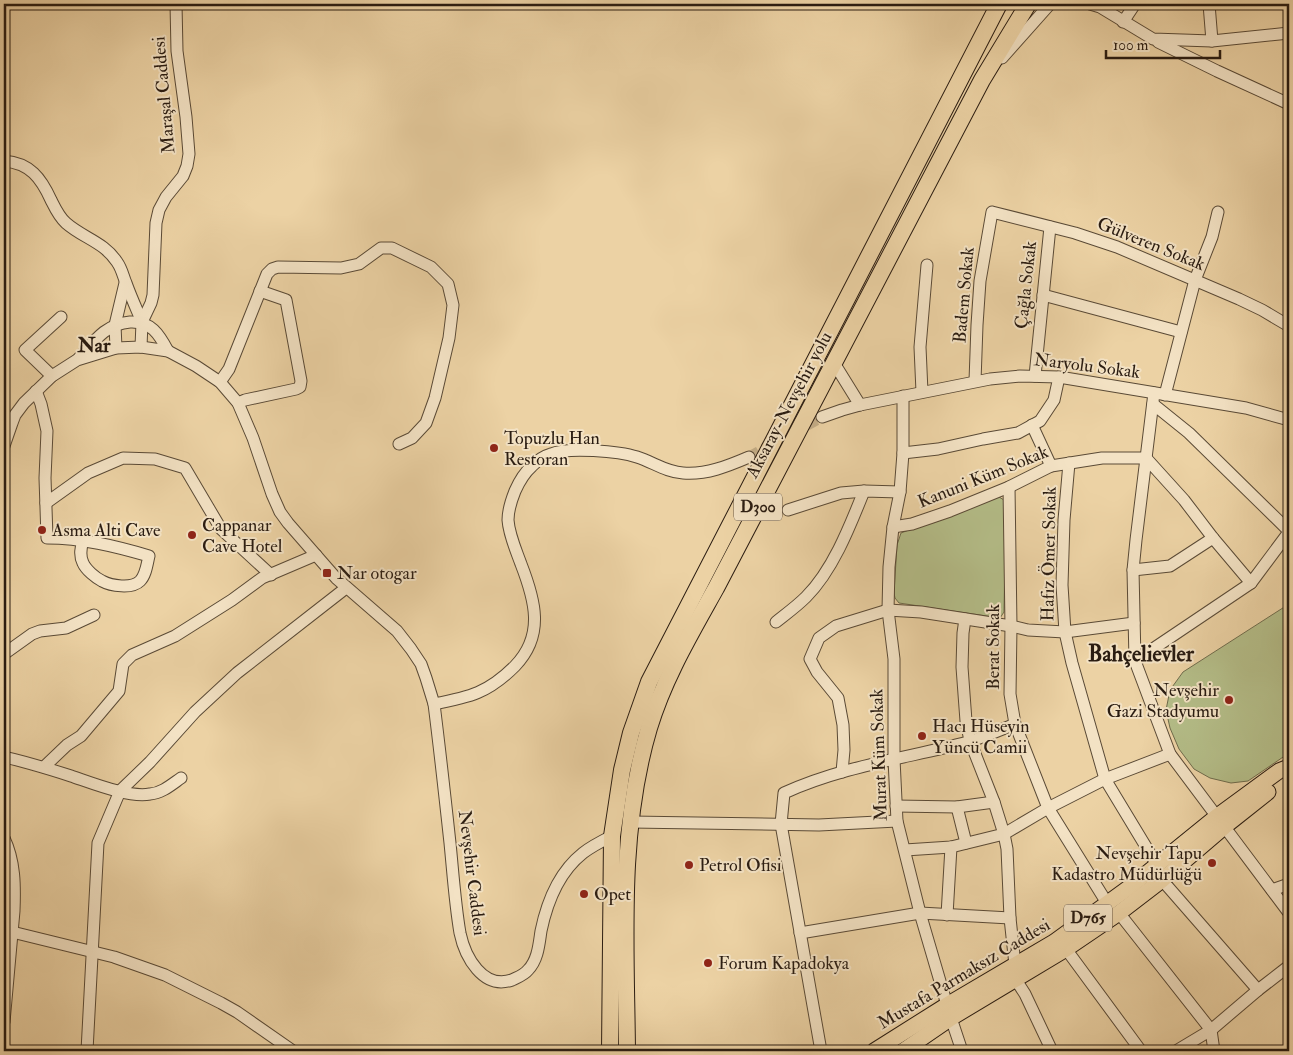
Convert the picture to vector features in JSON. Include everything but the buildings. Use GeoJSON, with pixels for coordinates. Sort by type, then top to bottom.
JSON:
{"type":"FeatureCollection","features":[{"type":"Feature","properties":{"kind":"highway","name":"Aksaray-Nevşehir yolu"},"geometry":{"type":"LineString","coordinates":[[610,1051],[612,836],[622,770],[631,733],[648,682],[999,4]]}},
{"type":"Feature","properties":{"kind":"highway","name":"Aksaray-Nevşehir yolu"},"geometry":{"type":"LineString","coordinates":[[627,1051],[627,855],[635,790],[642,755],[668,677],[982,80],[1028,4]]}},
{"type":"Feature","properties":{"kind":"main road","name":"Mustafa Parmaksız Caddesi"},"geometry":{"type":"LineString","coordinates":[[874,1051],[949,1011],[1015,972],[1066,949],[1113,908],[1157,865],[1284,779],[1289,769]]}},
{"type":"Feature","properties":{"kind":"main road","name":"Mustafa Parmaksız Caddesi"},"geometry":{"type":"LineString","coordinates":[[1015,972],[1054,942],[1162,880],[1220,822]]}},
{"type":"Feature","properties":{"kind":"main road","name":"Mustafa Parmaksız Caddesi"},"geometry":{"type":"LineString","coordinates":[[903,1051],[949,1011]]}},
{"type":"Feature","properties":{"kind":"street","name":"Maraşal Caddesi"},"geometry":{"type":"LineString","coordinates":[[142,322],[153,295],[155,269],[154,239],[159,210],[166,197],[183,176],[189,154],[177,51],[176,4]]}},
{"type":"Feature","properties":{"kind":"street"},"geometry":{"type":"LineString","coordinates":[[982,80],[1050,4]]}},
{"type":"Feature","properties":{"kind":"street"},"geometry":{"type":"LineString","coordinates":[[1123,22],[1135,4]]}},
{"type":"Feature","properties":{"kind":"street"},"geometry":{"type":"LineString","coordinates":[[1209,4],[1212,41]]}},
{"type":"Feature","properties":{"kind":"street"},"geometry":{"type":"LineString","coordinates":[[1095,5],[1153,40],[1289,104]]}},
{"type":"Feature","properties":{"kind":"street"},"geometry":{"type":"LineString","coordinates":[[1153,40],[1212,41],[1289,33]]}},
{"type":"Feature","properties":{"kind":"street"},"geometry":{"type":"LineString","coordinates":[[4,161],[20,163],[34,173],[45,188],[60,216],[71,227],[100,244],[118,262],[142,322],[141,347]]}},
{"type":"Feature","properties":{"kind":"street","name":"Gülveren Sokak"},"geometry":{"type":"LineString","coordinates":[[992,212],[1111,244],[1247,302],[1289,326]]}},
{"type":"Feature","properties":{"kind":"street","name":"Badem Sokak"},"geometry":{"type":"LineString","coordinates":[[975,381],[980,282],[992,212]]}},
{"type":"Feature","properties":{"kind":"street"},"geometry":{"type":"LineString","coordinates":[[1218,212],[1212,237],[1195,280],[1181,332],[1157,397],[1146,458],[1133,570],[1135,661],[1170,754],[1289,913]]}},
{"type":"Feature","properties":{"kind":"street","name":"Çağla Sokak"},"geometry":{"type":"LineString","coordinates":[[1035,376],[1050,227]]}},
{"type":"Feature","properties":{"kind":"street"},"geometry":{"type":"LineString","coordinates":[[220,382],[229,369],[267,274],[272,269],[278,267],[341,268],[359,264],[381,248],[392,248],[431,267],[448,284],[453,306],[449,338],[426,423],[412,438],[399,444]]}},
{"type":"Feature","properties":{"kind":"street"},"geometry":{"type":"LineString","coordinates":[[922,392],[920,347],[927,265]]}},
{"type":"Feature","properties":{"kind":"street"},"geometry":{"type":"LineString","coordinates":[[116,348],[115,325],[126,283]]}},
{"type":"Feature","properties":{"kind":"street"},"geometry":{"type":"LineString","coordinates":[[238,403],[296,389],[300,387],[302,381],[286,300],[260,292]]}},
{"type":"Feature","properties":{"kind":"street"},"geometry":{"type":"LineString","coordinates":[[1043,296],[1181,332]]}},
{"type":"Feature","properties":{"kind":"street"},"geometry":{"type":"LineString","coordinates":[[52,376],[25,350],[61,317]]}},
{"type":"Feature","properties":{"kind":"street"},"geometry":{"type":"LineString","coordinates":[[4,446],[8,432],[24,402],[52,376],[77,360],[103,333],[115,325],[128,322],[142,322],[158,335],[168,351]]}},
{"type":"Feature","properties":{"kind":"street"},"geometry":{"type":"LineString","coordinates":[[77,360],[116,348],[141,347],[168,351],[220,382],[238,403],[280,512],[346,588],[256,657],[195,712],[150,762],[120,791],[98,843],[87,1051]]}},
{"type":"Feature","properties":{"kind":"street"},"geometry":{"type":"LineString","coordinates":[[834,363],[860,405]]}},
{"type":"Feature","properties":{"kind":"street","name":"Naryolu Sokak"},"geometry":{"type":"LineString","coordinates":[[822,417],[860,405],[975,381],[1035,376],[1059,377],[1157,397],[1246,408],[1289,420]]}},
{"type":"Feature","properties":{"kind":"street"},"geometry":{"type":"LineString","coordinates":[[903,453],[938,449],[1018,433],[1040,420],[1054,400],[1059,377]]}},
{"type":"Feature","properties":{"kind":"street"},"geometry":{"type":"LineString","coordinates":[[36,391],[47,431],[47,538],[83,540],[150,556],[140,581],[128,586],[103,582],[83,564],[81,557],[83,540]]}},
{"type":"Feature","properties":{"kind":"street","name":"Murat Küm Sokak"},"geometry":{"type":"LineString","coordinates":[[903,396],[903,453],[900,492],[893,527],[889,567],[888,610],[894,659],[894,759],[897,821],[920,913],[962,1051]]}},
{"type":"Feature","properties":{"kind":"street"},"geometry":{"type":"LineString","coordinates":[[1135,661],[1250,583],[1288,537],[1157,397]]}},
{"type":"Feature","properties":{"kind":"street"},"geometry":{"type":"LineString","coordinates":[[1032,425],[1050,466]]}},
{"type":"Feature","properties":{"kind":"street"},"geometry":{"type":"LineString","coordinates":[[434,704],[470,697],[483,692],[505,676],[526,652],[532,638],[535,621],[534,607],[514,548],[508,514],[511,502],[523,476],[540,459],[561,451],[617,452],[640,458],[672,472],[683,474],[719,469],[749,457]]}},
{"type":"Feature","properties":{"kind":"street"},"geometry":{"type":"LineString","coordinates":[[46,503],[88,473],[123,458],[155,459],[185,468],[221,530],[271,575]]}},
{"type":"Feature","properties":{"kind":"street","name":"Kanuni Küm Sokak"},"geometry":{"type":"LineString","coordinates":[[893,527],[912,524],[1010,488],[1050,466],[1102,458],[1146,458]]}},
{"type":"Feature","properties":{"kind":"street"},"geometry":{"type":"LineString","coordinates":[[1146,458],[1184,500],[1250,583]]}},
{"type":"Feature","properties":{"kind":"street","name":"Hafız Ömer Sokak"},"geometry":{"type":"LineString","coordinates":[[1069,463],[1064,520],[1062,585],[1065,632],[1104,779],[1157,865]]}},
{"type":"Feature","properties":{"kind":"street","name":"Berat Sokak"},"geometry":{"type":"LineString","coordinates":[[1010,488],[1010,694],[1015,724],[1048,808],[1113,908],[1212,1030]]}},
{"type":"Feature","properties":{"kind":"street"},"geometry":{"type":"LineString","coordinates":[[776,622],[806,597],[823,576],[847,533],[864,491]]}},
{"type":"Feature","properties":{"kind":"street"},"geometry":{"type":"LineString","coordinates":[[788,510],[841,492],[900,492]]}},
{"type":"Feature","properties":{"kind":"street"},"geometry":{"type":"LineString","coordinates":[[1133,570],[1170,566],[1213,538]]}},
{"type":"Feature","properties":{"kind":"street"},"geometry":{"type":"LineString","coordinates":[[44,767],[81,736],[119,691],[123,664],[132,655],[175,636],[232,600],[262,578],[316,555]]}},
{"type":"Feature","properties":{"kind":"street","name":"Nevşehir Caddesi"},"geometry":{"type":"LineString","coordinates":[[346,588],[397,631],[411,649],[426,678],[434,704],[459,926],[466,953],[480,973],[487,979],[498,982],[518,977],[527,971],[533,964],[546,909],[558,883],[582,853],[612,836]]}},
{"type":"Feature","properties":{"kind":"street"},"geometry":{"type":"LineString","coordinates":[[842,772],[844,750],[843,725],[838,698],[817,672],[810,659],[819,638],[836,626],[888,610],[965,618],[1028,630],[1065,632],[1134,623]]}},
{"type":"Feature","properties":{"kind":"street"},"geometry":{"type":"LineString","coordinates":[[4,654],[32,634],[40,631],[66,628],[94,615]]}},
{"type":"Feature","properties":{"kind":"street"},"geometry":{"type":"LineString","coordinates":[[965,618],[962,667],[966,721],[970,741],[994,802],[1007,849],[1015,972],[1052,1051]]}},
{"type":"Feature","properties":{"kind":"street"},"geometry":{"type":"LineString","coordinates":[[821,1051],[781,824],[784,793],[803,784],[842,772],[970,741],[1015,724]]}},
{"type":"Feature","properties":{"kind":"street"},"geometry":{"type":"LineString","coordinates":[[905,850],[952,846],[1004,834],[1048,808],[1104,779],[1170,754]]}},
{"type":"Feature","properties":{"kind":"street"},"geometry":{"type":"LineString","coordinates":[[4,757],[130,793],[148,795],[163,790],[181,778]]}},
{"type":"Feature","properties":{"kind":"street"},"geometry":{"type":"LineString","coordinates":[[896,806],[957,807],[994,802]]}},
{"type":"Feature","properties":{"kind":"street"},"geometry":{"type":"LineString","coordinates":[[957,807],[966,843]]}},
{"type":"Feature","properties":{"kind":"street"},"geometry":{"type":"LineString","coordinates":[[631,822],[819,825],[897,821]]}},
{"type":"Feature","properties":{"kind":"street"},"geometry":{"type":"LineString","coordinates":[[4,840],[11,860],[14,878],[14,911],[8,931],[4,1022]]}},
{"type":"Feature","properties":{"kind":"street"},"geometry":{"type":"LineString","coordinates":[[947,915],[952,846]]}},
{"type":"Feature","properties":{"kind":"street"},"geometry":{"type":"LineString","coordinates":[[1162,880],[1258,990]]}},
{"type":"Feature","properties":{"kind":"street"},"geometry":{"type":"LineString","coordinates":[[1272,890],[1289,884]]}},
{"type":"Feature","properties":{"kind":"street"},"geometry":{"type":"LineString","coordinates":[[800,933],[920,913],[1010,918]]}},
{"type":"Feature","properties":{"kind":"street"},"geometry":{"type":"LineString","coordinates":[[8,931],[92,951],[164,975],[208,995],[237,1012],[293,1051]]}},
{"type":"Feature","properties":{"kind":"street"},"geometry":{"type":"LineString","coordinates":[[1066,949],[1141,1051]]}},
{"type":"Feature","properties":{"kind":"street"},"geometry":{"type":"LineString","coordinates":[[1176,1051],[1212,1030],[1289,966]]}},
{"type":"Feature","properties":{"kind":"street"},"geometry":{"type":"LineString","coordinates":[[1212,1030],[1214,1051]]}},
{"type":"Feature","properties":{"kind":"street"},"geometry":{"type":"LineString","coordinates":[[819,1037],[828,1051]]}},
{"type":"Feature","properties":{"kind":"green space"},"geometry":{"type":"Polygon","coordinates":[[[999,497],[1004,500],[1006,505],[1004,612],[1000,618],[899,603],[894,593],[897,545],[901,533],[999,497]]]}},
{"type":"Feature","properties":{"kind":"green space","name":"Nevşehir Gazi Stadyumu"},"geometry":{"type":"Polygon","coordinates":[[[1289,604],[1289,753],[1248,781],[1231,783],[1210,778],[1194,769],[1179,749],[1170,728],[1166,710],[1170,690],[1183,672],[1289,604]]]}},
{"type":"Feature","properties":{"kind":"tunnel"},"geometry":{"type":"LineString","coordinates":[[749,457],[822,417]]}},
{"type":"Feature","properties":{"kind":"place","name":"Topuzlu Han Restoran"},"geometry":{"type":"Point","coordinates":[494,448]}},
{"type":"Feature","properties":{"kind":"place","name":"Asma Alti Cave"},"geometry":{"type":"Point","coordinates":[42,530]}},
{"type":"Feature","properties":{"kind":"place","name":"Cappanar Cave Hotel"},"geometry":{"type":"Point","coordinates":[192,535]}},
{"type":"Feature","properties":{"kind":"place","name":"Nar otogar"},"geometry":{"type":"Point","coordinates":[327,573]}},
{"type":"Feature","properties":{"kind":"place","name":"Nevşehir Gazi Stadyumu"},"geometry":{"type":"Point","coordinates":[1229,700]}},
{"type":"Feature","properties":{"kind":"place","name":"Hacı Hüseyin Yüncü Camii"},"geometry":{"type":"Point","coordinates":[922,736]}},
{"type":"Feature","properties":{"kind":"place","name":"Nevşehir Tapu Kadastro Müdürlüğü"},"geometry":{"type":"Point","coordinates":[1212,863]}},
{"type":"Feature","properties":{"kind":"place","name":"Petrol Ofisi"},"geometry":{"type":"Point","coordinates":[689,865]}},
{"type":"Feature","properties":{"kind":"place","name":"Opet"},"geometry":{"type":"Point","coordinates":[584,894]}},
{"type":"Feature","properties":{"kind":"place","name":"Forum Kapadokya"},"geometry":{"type":"Point","coordinates":[708,963]}},
{"type":"Feature","properties":{"kind":"district","name":"Nar"},"geometry":{"type":"Point","coordinates":[94,345]}},
{"type":"Feature","properties":{"kind":"district","name":"Bahçelievler"},"geometry":{"type":"Point","coordinates":[1141,654]}}]}
